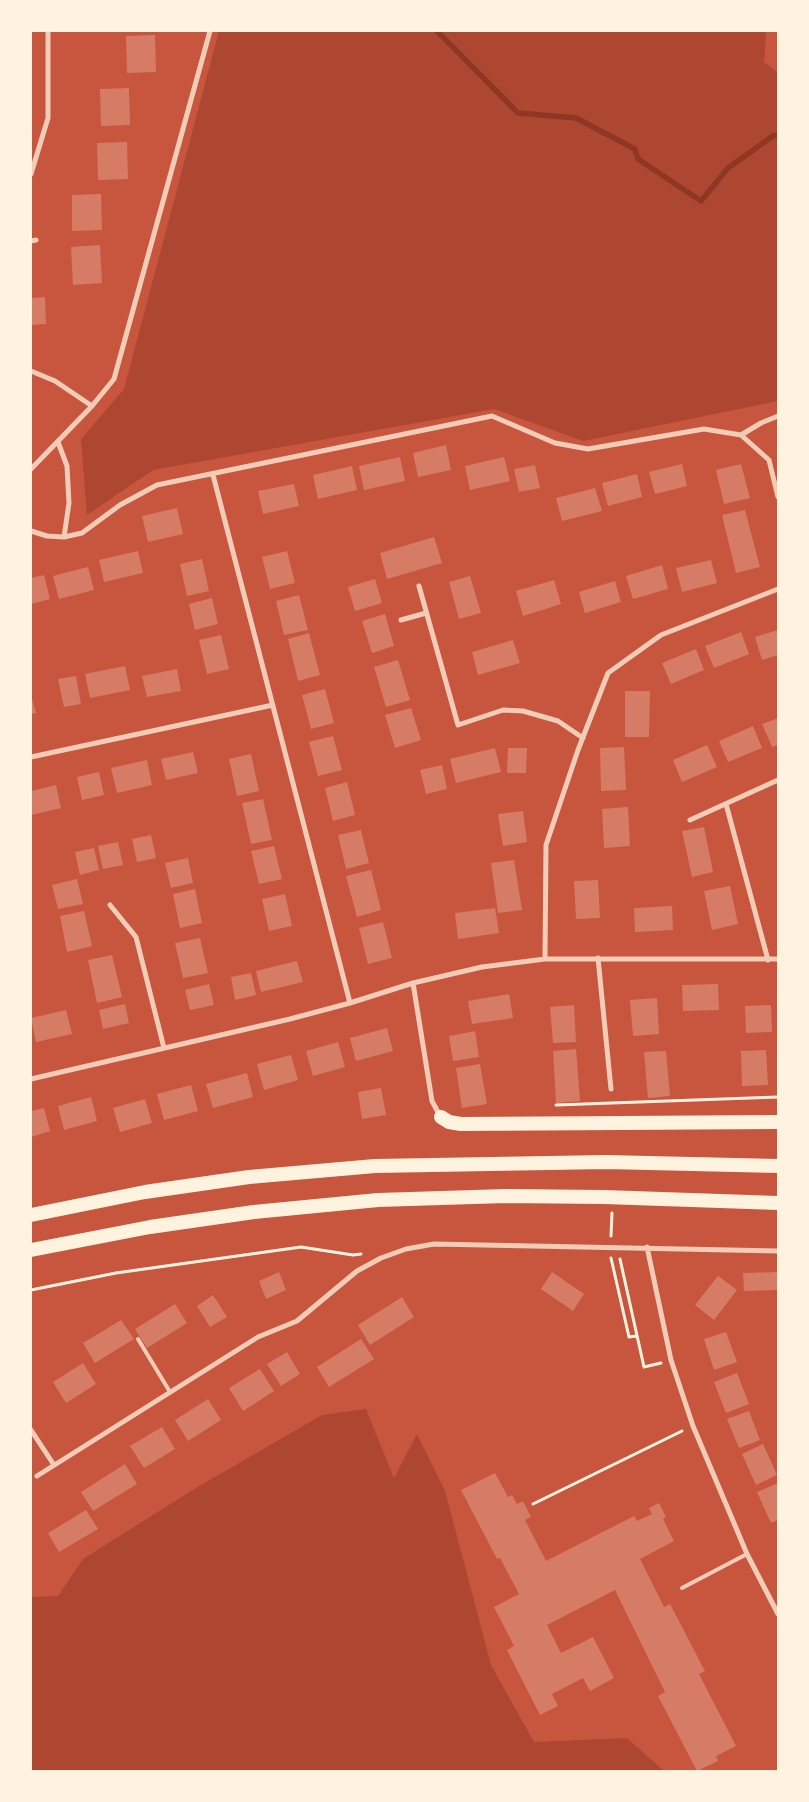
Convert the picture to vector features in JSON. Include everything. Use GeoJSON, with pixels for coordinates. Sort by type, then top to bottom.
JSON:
{"type":"FeatureCollection","features":[{"type":"Feature","properties":{"kind":"highway"},"geometry":{"type":"LineString","coordinates":[[441,1117],[449,1122],[461,1124],[778,1122]]}},
{"type":"Feature","properties":{"kind":"highway"},"geometry":{"type":"LineString","coordinates":[[31,1215],[145,1192],[230,1180],[375,1166],[606,1162],[778,1166]]}},
{"type":"Feature","properties":{"kind":"highway"},"geometry":{"type":"LineString","coordinates":[[31,1250],[150,1227],[235,1215],[378,1200],[506,1196],[778,1203]]}},
{"type":"Feature","properties":{"kind":"street"},"geometry":{"type":"LineString","coordinates":[[31,174],[48,118],[48,31]]}},
{"type":"Feature","properties":{"kind":"street"},"geometry":{"type":"LineString","coordinates":[[31,468],[92,406],[114,379],[210,31]]}},
{"type":"Feature","properties":{"kind":"street"},"geometry":{"type":"LineString","coordinates":[[31,371],[55,381],[92,406]]}},
{"type":"Feature","properties":{"kind":"street"},"geometry":{"type":"LineString","coordinates":[[31,531],[47,536],[64,537],[82,533],[120,505],[157,485],[213,475],[492,416],[555,443],[588,449],[704,430],[741,435],[769,460],[778,498]]}},
{"type":"Feature","properties":{"kind":"street"},"geometry":{"type":"LineString","coordinates":[[741,435],[761,422],[778,416]]}},
{"type":"Feature","properties":{"kind":"street"},"geometry":{"type":"LineString","coordinates":[[58,442],[67,466],[69,503],[64,537]]}},
{"type":"Feature","properties":{"kind":"street"},"geometry":{"type":"LineString","coordinates":[[213,475],[350,1003]]}},
{"type":"Feature","properties":{"kind":"street"},"geometry":{"type":"LineString","coordinates":[[419,586],[458,725],[503,710],[523,711],[558,721],[583,738]]}},
{"type":"Feature","properties":{"kind":"street"},"geometry":{"type":"LineString","coordinates":[[545,959],[546,845],[608,673],[661,635],[778,589]]}},
{"type":"Feature","properties":{"kind":"street"},"geometry":{"type":"LineString","coordinates":[[401,620],[426,613]]}},
{"type":"Feature","properties":{"kind":"street"},"geometry":{"type":"LineString","coordinates":[[31,757],[273,704]]}},
{"type":"Feature","properties":{"kind":"street"},"geometry":{"type":"LineString","coordinates":[[690,820],[778,780]]}},
{"type":"Feature","properties":{"kind":"street"},"geometry":{"type":"LineString","coordinates":[[726,804],[768,960]]}},
{"type":"Feature","properties":{"kind":"street"},"geometry":{"type":"LineString","coordinates":[[110,905],[136,937],[164,1048]]}},
{"type":"Feature","properties":{"kind":"street"},"geometry":{"type":"LineString","coordinates":[[598,958],[610,1088]]}},
{"type":"Feature","properties":{"kind":"street"},"geometry":{"type":"LineString","coordinates":[[31,1079],[350,1003],[413,983],[482,967],[545,959],[778,960]]}},
{"type":"Feature","properties":{"kind":"street"},"geometry":{"type":"LineString","coordinates":[[413,983],[432,1101],[441,1117]]}},
{"type":"Feature","properties":{"kind":"street"},"geometry":{"type":"LineString","coordinates":[[37,1476],[258,1337],[297,1320],[357,1271],[381,1258],[406,1249],[434,1244],[618,1246],[778,1251]]}},
{"type":"Feature","properties":{"kind":"street"},"geometry":{"type":"LineString","coordinates":[[647,1247],[671,1360],[693,1426],[747,1554],[778,1614]]}},
{"type":"Feature","properties":{"kind":"street"},"geometry":{"type":"LineString","coordinates":[[31,1430],[54,1465]]}},
{"type":"Feature","properties":{"kind":"lane"},"geometry":{"type":"LineString","coordinates":[[138,1340],[170,1392]]}},
{"type":"Feature","properties":{"kind":"lane"},"geometry":{"type":"LineString","coordinates":[[682,1588],[747,1554]]}},
{"type":"Feature","properties":{"kind":"path"},"geometry":{"type":"LineString","coordinates":[[550,1106],[778,1097]]}},
{"type":"Feature","properties":{"kind":"path"},"geometry":{"type":"LineString","coordinates":[[618,1246],[644,1367]]}},
{"type":"Feature","properties":{"kind":"path"},"geometry":{"type":"LineString","coordinates":[[31,1290],[125,1272],[301,1247],[353,1255],[370,1253]]}},
{"type":"Feature","properties":{"kind":"path"},"geometry":{"type":"LineString","coordinates":[[611,1263],[629,1337],[636,1336]]}},
{"type":"Feature","properties":{"kind":"path"},"geometry":{"type":"LineString","coordinates":[[533,1504],[693,1426]]}},
{"type":"Feature","properties":{"kind":"shaded area"},"geometry":{"type":"Polygon","coordinates":[[[219,31],[765,31],[764,62],[778,73],[778,401],[583,441],[494,409],[153,470],[87,515],[81,439],[124,389],[219,31]]]}},
{"type":"Feature","properties":{"kind":"shaded area"},"geometry":{"type":"Polygon","coordinates":[[[366,1409],[394,1478],[417,1434],[445,1491],[491,1665],[534,1742],[627,1738],[664,1771],[31,1771],[31,1597],[58,1596],[83,1559],[196,1488],[322,1415],[366,1409]]]}},
{"type":"Feature","properties":{"kind":"building"},"geometry":{"type":"Polygon","coordinates":[[[155,35],[156,72],[127,73],[126,36],[155,35]]]}},
{"type":"Feature","properties":{"kind":"building"},"geometry":{"type":"Polygon","coordinates":[[[129,88],[130,125],[101,126],[100,89],[129,88]]]}},
{"type":"Feature","properties":{"kind":"building"},"geometry":{"type":"Polygon","coordinates":[[[127,142],[128,179],[98,180],[97,143],[127,142]]]}},
{"type":"Feature","properties":{"kind":"building"},"geometry":{"type":"Polygon","coordinates":[[[101,194],[102,230],[72,231],[72,195],[101,194]]]}},
{"type":"Feature","properties":{"kind":"building"},"geometry":{"type":"Polygon","coordinates":[[[100,245],[102,283],[73,285],[71,247],[100,245]]]}},
{"type":"Feature","properties":{"kind":"building"},"geometry":{"type":"Polygon","coordinates":[[[45,297],[46,324],[31,325],[31,298],[45,297]]]}},
{"type":"Feature","properties":{"kind":"building"},"geometry":{"type":"Polygon","coordinates":[[[446,445],[451,470],[418,477],[413,453],[446,445]]]}},
{"type":"Feature","properties":{"kind":"building"},"geometry":{"type":"Polygon","coordinates":[[[400,457],[405,481],[364,490],[359,466],[400,457]]]}},
{"type":"Feature","properties":{"kind":"building"},"geometry":{"type":"Polygon","coordinates":[[[504,457],[510,481],[470,490],[465,466],[504,457]]]}},
{"type":"Feature","properties":{"kind":"building"},"geometry":{"type":"Polygon","coordinates":[[[682,464],[687,486],[655,494],[649,472],[682,464]]]}},
{"type":"Feature","properties":{"kind":"building"},"geometry":{"type":"Polygon","coordinates":[[[741,464],[750,498],[724,504],[716,470],[741,464]]]}},
{"type":"Feature","properties":{"kind":"building"},"geometry":{"type":"Polygon","coordinates":[[[535,465],[540,488],[519,492],[514,469],[535,465]]]}},
{"type":"Feature","properties":{"kind":"building"},"geometry":{"type":"Polygon","coordinates":[[[352,466],[357,490],[318,499],[313,475],[352,466]]]}},
{"type":"Feature","properties":{"kind":"building"},"geometry":{"type":"Polygon","coordinates":[[[637,474],[642,497],[608,506],[602,483],[637,474]]]}},
{"type":"Feature","properties":{"kind":"building"},"geometry":{"type":"Polygon","coordinates":[[[294,484],[299,506],[263,514],[258,491],[294,484]]]}},
{"type":"Feature","properties":{"kind":"building"},"geometry":{"type":"Polygon","coordinates":[[[595,488],[602,511],[562,521],[556,498],[595,488]]]}},
{"type":"Feature","properties":{"kind":"building"},"geometry":{"type":"Polygon","coordinates":[[[177,508],[183,534],[148,542],[142,516],[177,508]]]}},
{"type":"Feature","properties":{"kind":"building"},"geometry":{"type":"Polygon","coordinates":[[[745,510],[760,567],[736,573],[722,515],[745,510]]]}},
{"type":"Feature","properties":{"kind":"building"},"geometry":{"type":"Polygon","coordinates":[[[434,537],[442,563],[387,579],[380,553],[434,537]]]}},
{"type":"Feature","properties":{"kind":"building"},"geometry":{"type":"Polygon","coordinates":[[[138,551],[143,573],[104,582],[99,560],[138,551]]]}},
{"type":"Feature","properties":{"kind":"building"},"geometry":{"type":"Polygon","coordinates":[[[287,551],[295,583],[270,589],[262,557],[287,551]]]}},
{"type":"Feature","properties":{"kind":"building"},"geometry":{"type":"Polygon","coordinates":[[[202,559],[209,591],[187,596],[180,564],[202,559]]]}},
{"type":"Feature","properties":{"kind":"building"},"geometry":{"type":"Polygon","coordinates":[[[711,560],[717,583],[682,592],[676,568],[711,560]]]}},
{"type":"Feature","properties":{"kind":"building"},"geometry":{"type":"Polygon","coordinates":[[[662,565],[668,589],[633,599],[626,576],[662,565]]]}},
{"type":"Feature","properties":{"kind":"building"},"geometry":{"type":"Polygon","coordinates":[[[88,567],[94,590],[59,599],[53,576],[88,567]]]}},
{"type":"Feature","properties":{"kind":"building"},"geometry":{"type":"Polygon","coordinates":[[[44,575],[50,599],[31,604],[31,578],[44,575]]]}},
{"type":"Feature","properties":{"kind":"building"},"geometry":{"type":"Polygon","coordinates":[[[470,576],[481,613],[459,619],[449,582],[470,576]]]}},
{"type":"Feature","properties":{"kind":"building"},"geometry":{"type":"Polygon","coordinates":[[[375,579],[382,603],[355,611],[348,587],[375,579]]]}},
{"type":"Feature","properties":{"kind":"building"},"geometry":{"type":"Polygon","coordinates":[[[554,580],[561,604],[523,616],[516,591],[554,580]]]}},
{"type":"Feature","properties":{"kind":"building"},"geometry":{"type":"Polygon","coordinates":[[[615,581],[621,602],[585,613],[579,592],[615,581]]]}},
{"type":"Feature","properties":{"kind":"building"},"geometry":{"type":"Polygon","coordinates":[[[299,595],[308,630],[284,635],[276,601],[299,595]]]}},
{"type":"Feature","properties":{"kind":"building"},"geometry":{"type":"Polygon","coordinates":[[[212,598],[218,624],[195,630],[189,604],[212,598]]]}},
{"type":"Feature","properties":{"kind":"building"},"geometry":{"type":"Polygon","coordinates":[[[385,614],[394,646],[372,653],[362,621],[385,614]]]}},
{"type":"Feature","properties":{"kind":"building"},"geometry":{"type":"Polygon","coordinates":[[[778,630],[778,655],[762,660],[755,637],[778,630]]]}},
{"type":"Feature","properties":{"kind":"building"},"geometry":{"type":"Polygon","coordinates":[[[741,632],[749,654],[714,668],[705,646],[741,632]]]}},
{"type":"Feature","properties":{"kind":"building"},"geometry":{"type":"Polygon","coordinates":[[[309,633],[320,675],[298,681],[288,639],[309,633]]]}},
{"type":"Feature","properties":{"kind":"building"},"geometry":{"type":"Polygon","coordinates":[[[221,635],[229,669],[207,674],[199,640],[221,635]]]}},
{"type":"Feature","properties":{"kind":"building"},"geometry":{"type":"Polygon","coordinates":[[[513,640],[520,663],[478,675],[472,652],[513,640]]]}},
{"type":"Feature","properties":{"kind":"building"},"geometry":{"type":"Polygon","coordinates":[[[696,649],[704,670],[671,684],[662,663],[696,649]]]}},
{"type":"Feature","properties":{"kind":"building"},"geometry":{"type":"Polygon","coordinates":[[[398,660],[410,700],[386,707],[374,667],[398,660]]]}},
{"type":"Feature","properties":{"kind":"building"},"geometry":{"type":"Polygon","coordinates":[[[125,666],[130,690],[90,698],[85,674],[125,666]]]}},
{"type":"Feature","properties":{"kind":"building"},"geometry":{"type":"Polygon","coordinates":[[[177,669],[181,691],[147,697],[142,676],[177,669]]]}},
{"type":"Feature","properties":{"kind":"building"},"geometry":{"type":"Polygon","coordinates":[[[76,676],[81,704],[64,707],[58,679],[76,676]]]}},
{"type":"Feature","properties":{"kind":"building"},"geometry":{"type":"Polygon","coordinates":[[[325,689],[334,723],[311,729],[302,695],[325,689]]]}},
{"type":"Feature","properties":{"kind":"building"},"geometry":{"type":"Polygon","coordinates":[[[625,691],[650,691],[649,737],[625,737],[625,691]]]}},
{"type":"Feature","properties":{"kind":"building"},"geometry":{"type":"Polygon","coordinates":[[[31,695],[36,713],[31,714],[31,695]]]}},
{"type":"Feature","properties":{"kind":"building"},"geometry":{"type":"Polygon","coordinates":[[[411,708],[421,740],[395,748],[385,715],[411,708]]]}},
{"type":"Feature","properties":{"kind":"building"},"geometry":{"type":"Polygon","coordinates":[[[778,718],[778,745],[772,747],[762,724],[778,718]]]}},
{"type":"Feature","properties":{"kind":"building"},"geometry":{"type":"Polygon","coordinates":[[[753,726],[762,748],[728,762],[719,741],[753,726]]]}},
{"type":"Feature","properties":{"kind":"building"},"geometry":{"type":"Polygon","coordinates":[[[333,736],[342,770],[318,776],[309,742],[333,736]]]}},
{"type":"Feature","properties":{"kind":"building"},"geometry":{"type":"Polygon","coordinates":[[[707,745],[717,767],[682,782],[673,760],[707,745]]]}},
{"type":"Feature","properties":{"kind":"building"},"geometry":{"type":"Polygon","coordinates":[[[624,747],[626,790],[601,791],[600,748],[624,747]]]}},
{"type":"Feature","properties":{"kind":"building"},"geometry":{"type":"Polygon","coordinates":[[[495,748],[501,772],[456,783],[450,759],[495,748]]]}},
{"type":"Feature","properties":{"kind":"building"},"geometry":{"type":"Polygon","coordinates":[[[508,748],[527,748],[526,773],[507,773],[508,748]]]}},
{"type":"Feature","properties":{"kind":"building"},"geometry":{"type":"Polygon","coordinates":[[[193,752],[198,773],[166,780],[161,759],[193,752]]]}},
{"type":"Feature","properties":{"kind":"building"},"geometry":{"type":"Polygon","coordinates":[[[251,754],[259,791],[237,796],[229,759],[251,754]]]}},
{"type":"Feature","properties":{"kind":"building"},"geometry":{"type":"Polygon","coordinates":[[[147,760],[152,785],[117,793],[111,768],[147,760]]]}},
{"type":"Feature","properties":{"kind":"building"},"geometry":{"type":"Polygon","coordinates":[[[442,765],[447,789],[426,794],[420,770],[442,765]]]}},
{"type":"Feature","properties":{"kind":"building"},"geometry":{"type":"Polygon","coordinates":[[[99,772],[104,795],[82,800],[77,777],[99,772]]]}},
{"type":"Feature","properties":{"kind":"building"},"geometry":{"type":"Polygon","coordinates":[[[347,782],[355,815],[333,821],[325,788],[347,782]]]}},
{"type":"Feature","properties":{"kind":"building"},"geometry":{"type":"Polygon","coordinates":[[[56,785],[61,808],[31,815],[31,791],[56,785]]]}},
{"type":"Feature","properties":{"kind":"building"},"geometry":{"type":"Polygon","coordinates":[[[263,799],[272,840],[251,844],[242,803],[263,799]]]}},
{"type":"Feature","properties":{"kind":"building"},"geometry":{"type":"Polygon","coordinates":[[[628,807],[630,846],[604,848],[602,809],[628,807]]]}},
{"type":"Feature","properties":{"kind":"building"},"geometry":{"type":"Polygon","coordinates":[[[523,811],[527,842],[503,846],[498,814],[523,811]]]}},
{"type":"Feature","properties":{"kind":"building"},"geometry":{"type":"Polygon","coordinates":[[[704,827],[713,872],[692,877],[682,831],[704,827]]]}},
{"type":"Feature","properties":{"kind":"building"},"geometry":{"type":"Polygon","coordinates":[[[361,830],[369,863],[346,869],[338,835],[361,830]]]}},
{"type":"Feature","properties":{"kind":"building"},"geometry":{"type":"Polygon","coordinates":[[[151,835],[156,858],[137,862],[132,839],[151,835]]]}},
{"type":"Feature","properties":{"kind":"building"},"geometry":{"type":"Polygon","coordinates":[[[118,842],[123,865],[103,869],[98,846],[118,842]]]}},
{"type":"Feature","properties":{"kind":"building"},"geometry":{"type":"Polygon","coordinates":[[[274,846],[282,879],[259,884],[251,851],[274,846]]]}},
{"type":"Feature","properties":{"kind":"building"},"geometry":{"type":"Polygon","coordinates":[[[94,848],[99,870],[80,875],[75,852],[94,848]]]}},
{"type":"Feature","properties":{"kind":"building"},"geometry":{"type":"Polygon","coordinates":[[[188,858],[193,883],[171,888],[165,863],[188,858]]]}},
{"type":"Feature","properties":{"kind":"building"},"geometry":{"type":"Polygon","coordinates":[[[514,860],[522,910],[498,913],[491,863],[514,860]]]}},
{"type":"Feature","properties":{"kind":"building"},"geometry":{"type":"Polygon","coordinates":[[[371,870],[381,910],[357,917],[346,876],[371,870]]]}},
{"type":"Feature","properties":{"kind":"building"},"geometry":{"type":"Polygon","coordinates":[[[77,879],[83,904],[58,909],[52,885],[77,879]]]}},
{"type":"Feature","properties":{"kind":"building"},"geometry":{"type":"Polygon","coordinates":[[[598,880],[600,918],[576,919],[574,881],[598,880]]]}},
{"type":"Feature","properties":{"kind":"building"},"geometry":{"type":"Polygon","coordinates":[[[730,886],[738,924],[712,930],[704,891],[730,886]]]}},
{"type":"Feature","properties":{"kind":"building"},"geometry":{"type":"Polygon","coordinates":[[[195,889],[202,923],[180,928],[173,894],[195,889]]]}},
{"type":"Feature","properties":{"kind":"building"},"geometry":{"type":"Polygon","coordinates":[[[285,894],[292,926],[269,931],[262,899],[285,894]]]}},
{"type":"Feature","properties":{"kind":"building"},"geometry":{"type":"Polygon","coordinates":[[[672,906],[673,930],[635,932],[634,908],[672,906]]]}},
{"type":"Feature","properties":{"kind":"building"},"geometry":{"type":"Polygon","coordinates":[[[495,908],[499,933],[458,939],[455,913],[495,908]]]}},
{"type":"Feature","properties":{"kind":"building"},"geometry":{"type":"Polygon","coordinates":[[[84,911],[92,946],[67,952],[60,916],[84,911]]]}},
{"type":"Feature","properties":{"kind":"building"},"geometry":{"type":"Polygon","coordinates":[[[383,922],[392,958],[368,964],[359,928],[383,922]]]}},
{"type":"Feature","properties":{"kind":"building"},"geometry":{"type":"Polygon","coordinates":[[[200,938],[208,973],[183,978],[175,943],[200,938]]]}},
{"type":"Feature","properties":{"kind":"building"},"geometry":{"type":"Polygon","coordinates":[[[112,955],[122,997],[97,1003],[88,960],[112,955]]]}},
{"type":"Feature","properties":{"kind":"building"},"geometry":{"type":"Polygon","coordinates":[[[297,961],[303,982],[261,992],[256,971],[297,961]]]}},
{"type":"Feature","properties":{"kind":"building"},"geometry":{"type":"Polygon","coordinates":[[[251,973],[256,995],[235,1000],[231,977],[251,973]]]}},
{"type":"Feature","properties":{"kind":"building"},"geometry":{"type":"Polygon","coordinates":[[[209,984],[214,1005],[190,1010],[185,990],[209,984]]]}},
{"type":"Feature","properties":{"kind":"building"},"geometry":{"type":"Polygon","coordinates":[[[718,984],[719,1010],[683,1011],[682,985],[718,984]]]}},
{"type":"Feature","properties":{"kind":"building"},"geometry":{"type":"Polygon","coordinates":[[[509,994],[513,1018],[472,1024],[468,1001],[509,994]]]}},
{"type":"Feature","properties":{"kind":"building"},"geometry":{"type":"Polygon","coordinates":[[[657,998],[659,1034],[633,1036],[630,1000],[657,998]]]}},
{"type":"Feature","properties":{"kind":"building"},"geometry":{"type":"Polygon","coordinates":[[[125,1004],[129,1023],[103,1029],[99,1010],[125,1004]]]}},
{"type":"Feature","properties":{"kind":"building"},"geometry":{"type":"Polygon","coordinates":[[[574,1005],[576,1042],[553,1043],[550,1007],[574,1005]]]}},
{"type":"Feature","properties":{"kind":"building"},"geometry":{"type":"Polygon","coordinates":[[[771,1005],[772,1032],[746,1033],[745,1006],[771,1005]]]}},
{"type":"Feature","properties":{"kind":"building"},"geometry":{"type":"Polygon","coordinates":[[[66,1010],[72,1034],[36,1042],[31,1018],[66,1010]]]}},
{"type":"Feature","properties":{"kind":"building"},"geometry":{"type":"Polygon","coordinates":[[[387,1028],[393,1051],[356,1061],[350,1038],[387,1028]]]}},
{"type":"Feature","properties":{"kind":"building"},"geometry":{"type":"Polygon","coordinates":[[[475,1031],[479,1057],[453,1061],[449,1036],[475,1031]]]}},
{"type":"Feature","properties":{"kind":"building"},"geometry":{"type":"Polygon","coordinates":[[[338,1042],[345,1067],[313,1076],[306,1051],[338,1042]]]}},
{"type":"Feature","properties":{"kind":"building"},"geometry":{"type":"Polygon","coordinates":[[[576,1049],[580,1101],[556,1103],[553,1051],[576,1049]]]}},
{"type":"Feature","properties":{"kind":"building"},"geometry":{"type":"Polygon","coordinates":[[[766,1050],[768,1085],[742,1086],[741,1051],[766,1050]]]}},
{"type":"Feature","properties":{"kind":"building"},"geometry":{"type":"Polygon","coordinates":[[[666,1051],[670,1096],[648,1098],[644,1052],[666,1051]]]}},
{"type":"Feature","properties":{"kind":"building"},"geometry":{"type":"Polygon","coordinates":[[[291,1055],[298,1080],[264,1090],[257,1064],[291,1055]]]}},
{"type":"Feature","properties":{"kind":"building"},"geometry":{"type":"Polygon","coordinates":[[[480,1064],[487,1104],[462,1108],[456,1068],[480,1064]]]}},
{"type":"Feature","properties":{"kind":"building"},"geometry":{"type":"Polygon","coordinates":[[[247,1073],[253,1097],[213,1108],[206,1084],[247,1073]]]}},
{"type":"Feature","properties":{"kind":"building"},"geometry":{"type":"Polygon","coordinates":[[[191,1085],[198,1111],[164,1120],[157,1094],[191,1085]]]}},
{"type":"Feature","properties":{"kind":"building"},"geometry":{"type":"Polygon","coordinates":[[[381,1088],[386,1115],[362,1119],[358,1092],[381,1088]]]}},
{"type":"Feature","properties":{"kind":"building"},"geometry":{"type":"Polygon","coordinates":[[[91,1097],[97,1121],[64,1130],[58,1106],[91,1097]]]}},
{"type":"Feature","properties":{"kind":"building"},"geometry":{"type":"Polygon","coordinates":[[[145,1099],[152,1123],[120,1132],[113,1108],[145,1099]]]}},
{"type":"Feature","properties":{"kind":"building"},"geometry":{"type":"Polygon","coordinates":[[[44,1108],[50,1131],[31,1137],[31,1111],[44,1108]]]}},
{"type":"Feature","properties":{"kind":"building"},"geometry":{"type":"Polygon","coordinates":[[[279,1272],[286,1290],[266,1299],[259,1281],[279,1272]]]}},
{"type":"Feature","properties":{"kind":"building"},"geometry":{"type":"Polygon","coordinates":[[[552,1272],[584,1294],[573,1311],[541,1289],[552,1272]]]}},
{"type":"Feature","properties":{"kind":"building"},"geometry":{"type":"Polygon","coordinates":[[[778,1272],[778,1290],[744,1291],[743,1273],[778,1272]]]}},
{"type":"Feature","properties":{"kind":"building"},"geometry":{"type":"Polygon","coordinates":[[[718,1276],[737,1290],[714,1320],[695,1305],[718,1276]]]}},
{"type":"Feature","properties":{"kind":"building"},"geometry":{"type":"Polygon","coordinates":[[[213,1295],[227,1317],[210,1327],[197,1306],[213,1295]]]}},
{"type":"Feature","properties":{"kind":"building"},"geometry":{"type":"Polygon","coordinates":[[[402,1297],[414,1317],[370,1345],[358,1325],[402,1297]]]}},
{"type":"Feature","properties":{"kind":"building"},"geometry":{"type":"Polygon","coordinates":[[[175,1304],[187,1323],[147,1348],[135,1329],[175,1304]]]}},
{"type":"Feature","properties":{"kind":"building"},"geometry":{"type":"Polygon","coordinates":[[[121,1320],[134,1339],[95,1363],[83,1343],[121,1320]]]}},
{"type":"Feature","properties":{"kind":"building"},"geometry":{"type":"Polygon","coordinates":[[[726,1332],[737,1362],[714,1370],[704,1339],[726,1332]]]}},
{"type":"Feature","properties":{"kind":"building"},"geometry":{"type":"Polygon","coordinates":[[[361,1339],[374,1359],[329,1387],[317,1367],[361,1339]]]}},
{"type":"Feature","properties":{"kind":"building"},"geometry":{"type":"Polygon","coordinates":[[[287,1352],[300,1374],[281,1386],[267,1364],[287,1352]]]}},
{"type":"Feature","properties":{"kind":"building"},"geometry":{"type":"Polygon","coordinates":[[[83,1363],[96,1384],[66,1403],[53,1382],[83,1363]]]}},
{"type":"Feature","properties":{"kind":"building"},"geometry":{"type":"Polygon","coordinates":[[[260,1369],[274,1391],[243,1411],[229,1388],[260,1369]]]}},
{"type":"Feature","properties":{"kind":"building"},"geometry":{"type":"Polygon","coordinates":[[[737,1373],[749,1404],[726,1413],[714,1382],[737,1373]]]}},
{"type":"Feature","properties":{"kind":"building"},"geometry":{"type":"Polygon","coordinates":[[[208,1399],[221,1420],[188,1441],[175,1420],[208,1399]]]}},
{"type":"Feature","properties":{"kind":"building"},"geometry":{"type":"Polygon","coordinates":[[[749,1411],[760,1440],[739,1448],[727,1419],[749,1411]]]}},
{"type":"Feature","properties":{"kind":"building"},"geometry":{"type":"Polygon","coordinates":[[[162,1427],[175,1449],[144,1468],[130,1446],[162,1427]]]}},
{"type":"Feature","properties":{"kind":"building"},"geometry":{"type":"Polygon","coordinates":[[[763,1444],[777,1475],[756,1485],[742,1454],[763,1444]]]}},
{"type":"Feature","properties":{"kind":"building"},"geometry":{"type":"Polygon","coordinates":[[[125,1464],[137,1484],[93,1511],[81,1492],[125,1464]]]}},
{"type":"Feature","properties":{"kind":"building"},"geometry":{"type":"Polygon","coordinates":[[[495,1473],[508,1497],[512,1495],[517,1504],[523,1501],[531,1517],[525,1520],[546,1561],[634,1516],[637,1521],[652,1514],[649,1508],[659,1503],[666,1517],[663,1519],[674,1541],[640,1559],[664,1607],[670,1604],[705,1671],[699,1674],[736,1746],[716,1756],[718,1761],[697,1771],[658,1696],[665,1692],[615,1590],[547,1625],[561,1653],[593,1637],[614,1678],[590,1691],[583,1678],[552,1694],[558,1706],[540,1715],[507,1650],[514,1646],[494,1607],[519,1594],[500,1558],[497,1559],[461,1490],[495,1473]]]}},
{"type":"Feature","properties":{"kind":"building"},"geometry":{"type":"Polygon","coordinates":[[[778,1483],[778,1520],[771,1523],[757,1492],[778,1483]]]}},
{"type":"Feature","properties":{"kind":"building"},"geometry":{"type":"Polygon","coordinates":[[[86,1510],[98,1529],[59,1552],[48,1533],[86,1510]]]}},
{"type":"Feature","properties":{"kind":"waterway"},"geometry":{"type":"LineString","coordinates":[[437,31],[518,113],[576,118],[635,149],[638,159],[701,201],[728,168],[773,136],[778,135]]}}]}
